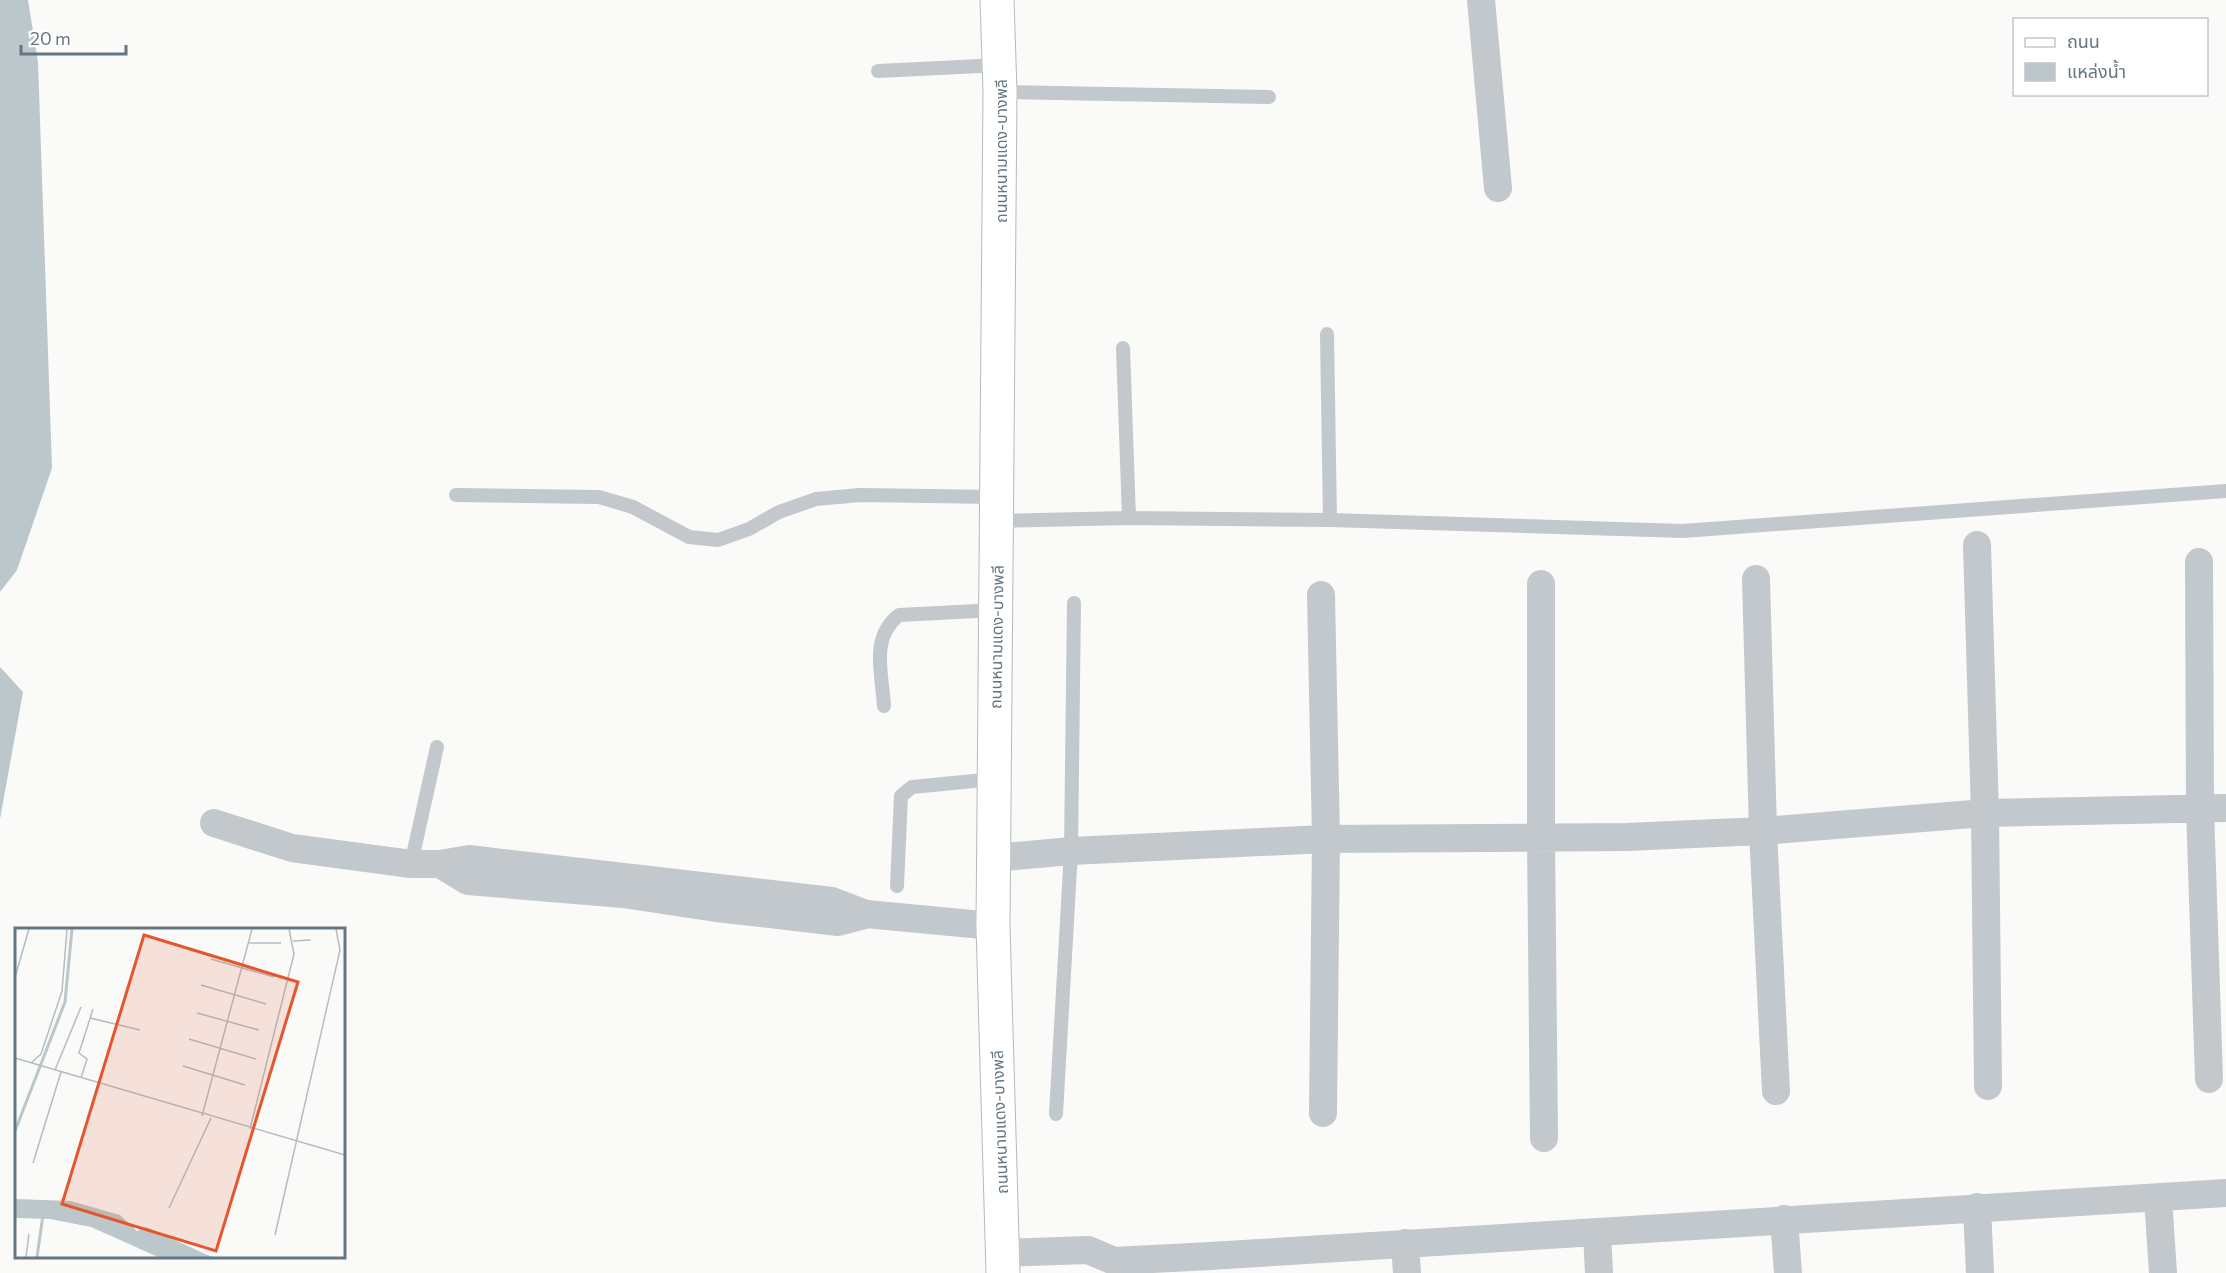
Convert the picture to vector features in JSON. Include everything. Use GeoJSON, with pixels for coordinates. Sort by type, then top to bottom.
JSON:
{"type":"FeatureCollection","features":[{"type":"Feature","properties":{"kind":"main road","name":"ถนนหนามแดง-บางพลี"},"geometry":{"type":"LineString","coordinates":[[997,0],[1000,78],[998,610],[993,926],[1003,1263]]}},
{"type":"Feature","properties":{"kind":"street"},"geometry":{"type":"LineString","coordinates":[[1481,0],[1498,188]]}},
{"type":"Feature","properties":{"kind":"street"},"geometry":{"type":"LineString","coordinates":[[1977,545],[1985,813],[1988,1086]]}},
{"type":"Feature","properties":{"kind":"street"},"geometry":{"type":"LineString","coordinates":[[2199,562],[2213,808],[2209,1079]]}},
{"type":"Feature","properties":{"kind":"street"},"geometry":{"type":"LineString","coordinates":[[1756,579],[1763,831],[1776,1091]]}},
{"type":"Feature","properties":{"kind":"street"},"geometry":{"type":"LineString","coordinates":[[1541,584],[1540,839],[1544,1138]]}},
{"type":"Feature","properties":{"kind":"street"},"geometry":{"type":"LineString","coordinates":[[1321,595],[1326,839],[1323,1113]]}},
{"type":"Feature","properties":{"kind":"street"},"geometry":{"type":"LineString","coordinates":[[994,858],[1071,850],[1326,839],[1540,839],[1763,831],[1985,813],[2213,808]]}},
{"type":"Feature","properties":{"kind":"street"},"geometry":{"type":"LineString","coordinates":[[214,823],[292,848],[411,864],[440,864],[469,859],[676,881],[832,901],[866,914],[993,926]]}},
{"type":"Feature","properties":{"kind":"street"},"geometry":{"type":"LineString","coordinates":[[1003,1263],[1088,1250],[1103,1267],[1211,1265],[1405,1244],[2226,1193]]}},
{"type":"Feature","properties":{"kind":"street"},"geometry":{"type":"LineString","coordinates":[[2158,1198],[2163,1273]]}},
{"type":"Feature","properties":{"kind":"street"},"geometry":{"type":"LineString","coordinates":[[1977,1207],[1980,1273]]}},
{"type":"Feature","properties":{"kind":"street"},"geometry":{"type":"LineString","coordinates":[[1784,1219],[1788,1273]]}},
{"type":"Feature","properties":{"kind":"street"},"geometry":{"type":"LineString","coordinates":[[1598,1233],[1599,1273]]}},
{"type":"Feature","properties":{"kind":"street"},"geometry":{"type":"LineString","coordinates":[[1405,1244],[1407,1273]]}},
{"type":"Feature","properties":{"kind":"lane"},"geometry":{"type":"LineString","coordinates":[[878,71],[1269,97]]}},
{"type":"Feature","properties":{"kind":"lane"},"geometry":{"type":"LineString","coordinates":[[1327,334],[1330,520]]}},
{"type":"Feature","properties":{"kind":"lane"},"geometry":{"type":"LineString","coordinates":[[1124,348],[1129,518]]}},
{"type":"Feature","properties":{"kind":"lane"},"geometry":{"type":"LineString","coordinates":[[456,495],[599,497],[633,507],[689,537],[718,540],[749,529],[779,512],[816,499],[860,495],[997,509],[1129,518],[1330,520],[1683,531],[2226,490]]}},
{"type":"Feature","properties":{"kind":"lane"},"geometry":{"type":"LineString","coordinates":[[1056,1114],[1071,850],[1074,603]]}},
{"type":"Feature","properties":{"kind":"lane"},"geometry":{"type":"LineString","coordinates":[[884,706],[880,639],[888,624],[899,615],[998,610]]}},
{"type":"Feature","properties":{"kind":"lane"},"geometry":{"type":"LineString","coordinates":[[411,864],[437,747]]}},
{"type":"Feature","properties":{"kind":"lane"},"geometry":{"type":"LineString","coordinates":[[897,886],[901,796],[905,790],[912,787],[994,779]]}},
{"type":"Feature","properties":{"kind":"water"},"geometry":{"type":"Polygon","coordinates":[[[0,0],[28,0],[38,62],[52,468],[17,570],[0,592],[0,0]]]}},
{"type":"Feature","properties":{"kind":"water"},"geometry":{"type":"Polygon","coordinates":[[[0,667],[23,692],[0,819],[0,667]]]}}]}
